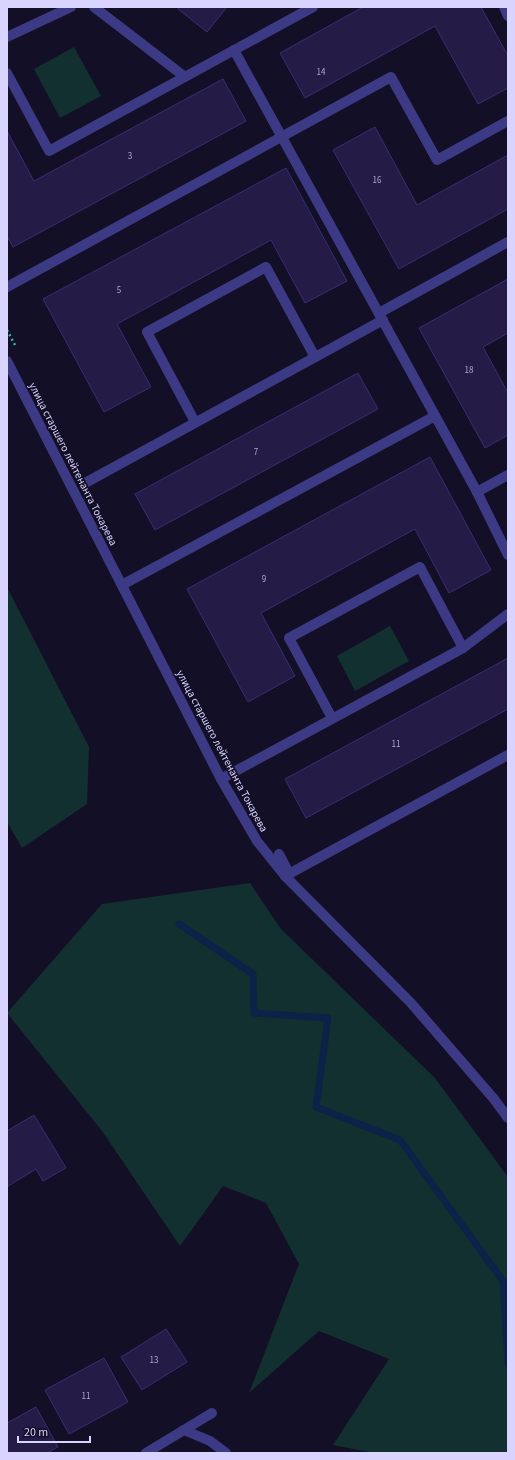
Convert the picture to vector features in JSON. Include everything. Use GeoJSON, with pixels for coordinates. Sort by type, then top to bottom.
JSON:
{"type":"FeatureCollection","features":[{"type":"Feature","properties":{"kind":"street"},"geometry":{"type":"LineString","coordinates":[[7,37],[71,7]]}},
{"type":"Feature","properties":{"kind":"street"},"geometry":{"type":"LineString","coordinates":[[94,7],[185,77]]}},
{"type":"Feature","properties":{"kind":"street"},"geometry":{"type":"LineString","coordinates":[[7,73],[49,151],[313,7]]}},
{"type":"Feature","properties":{"kind":"street"},"geometry":{"type":"LineString","coordinates":[[504,7],[508,16]]}},
{"type":"Feature","properties":{"kind":"street"},"geometry":{"type":"LineString","coordinates":[[234,50],[477,492],[508,555]]}},
{"type":"Feature","properties":{"kind":"street"},"geometry":{"type":"LineString","coordinates":[[7,287],[391,77],[437,160],[508,121]]}},
{"type":"Feature","properties":{"kind":"street"},"geometry":{"type":"LineString","coordinates":[[87,482],[315,357],[508,242]]}},
{"type":"Feature","properties":{"kind":"street"},"geometry":{"type":"LineString","coordinates":[[195,422],[147,332],[266,267],[315,357]]}},
{"type":"Feature","properties":{"kind":"street","name":"улица старшего лейтенанта Токарева"},"geometry":{"type":"LineString","coordinates":[[7,362],[221,779],[257,841],[411,1003],[494,1099],[508,1118]]}},
{"type":"Feature","properties":{"kind":"street"},"geometry":{"type":"LineString","coordinates":[[122,585],[435,416]]}},
{"type":"Feature","properties":{"kind":"street"},"geometry":{"type":"LineString","coordinates":[[477,492],[508,475]]}},
{"type":"Feature","properties":{"kind":"street"},"geometry":{"type":"LineString","coordinates":[[332,718],[289,638],[420,567],[463,648]]}},
{"type":"Feature","properties":{"kind":"street"},"geometry":{"type":"LineString","coordinates":[[221,779],[463,648],[508,614]]}},
{"type":"Feature","properties":{"kind":"street"},"geometry":{"type":"LineString","coordinates":[[278,854],[287,874],[508,755]]}},
{"type":"Feature","properties":{"kind":"street"},"geometry":{"type":"LineString","coordinates":[[146,1453],[212,1413]]}},
{"type":"Feature","properties":{"kind":"street"},"geometry":{"type":"LineString","coordinates":[[184,1430],[210,1441],[226,1453]]}},
{"type":"Feature","properties":{"kind":"green space"},"geometry":{"type":"Polygon","coordinates":[[[74,47],[101,96],[60,118],[34,69],[74,47]]]}},
{"type":"Feature","properties":{"kind":"green space"},"geometry":{"type":"Polygon","coordinates":[[[7,587],[89,747],[87,804],[22,848],[7,822],[7,587]]]}},
{"type":"Feature","properties":{"kind":"green space"},"geometry":{"type":"Polygon","coordinates":[[[390,626],[409,661],[355,691],[337,656],[390,626]]]}},
{"type":"Feature","properties":{"kind":"green space"},"geometry":{"type":"Polygon","coordinates":[[[250,883],[281,929],[435,1078],[508,1177],[508,1453],[374,1453],[333,1445],[389,1359],[319,1331],[249,1393],[299,1264],[266,1203],[223,1186],[180,1246],[102,1131],[7,1013],[102,904],[250,883]]]}},
{"type":"Feature","properties":{"kind":"building"},"geometry":{"type":"Polygon","coordinates":[[[179,7],[227,7],[207,32],[178,9],[179,7]]]}},
{"type":"Feature","properties":{"kind":"building"},"geometry":{"type":"Polygon","coordinates":[[[363,7],[481,7],[508,56],[508,88],[478,104],[435,26],[305,98],[280,53],[363,7]]]}},
{"type":"Feature","properties":{"kind":"building"},"geometry":{"type":"Polygon","coordinates":[[[223,79],[246,121],[13,247],[7,236],[7,131],[34,181],[223,79]]]}},
{"type":"Feature","properties":{"kind":"building"},"geometry":{"type":"Polygon","coordinates":[[[375,127],[417,205],[508,155],[508,209],[399,269],[333,150],[375,127]]]}},
{"type":"Feature","properties":{"kind":"building"},"geometry":{"type":"Polygon","coordinates":[[[286,168],[347,281],[305,303],[271,240],[117,324],[151,387],[104,412],[43,299],[286,168]]]}},
{"type":"Feature","properties":{"kind":"building"},"geometry":{"type":"Polygon","coordinates":[[[508,279],[508,333],[483,347],[508,393],[508,435],[485,448],[419,328],[508,279]]]}},
{"type":"Feature","properties":{"kind":"building"},"geometry":{"type":"Polygon","coordinates":[[[358,373],[378,409],[155,530],[135,494],[358,373]]]}},
{"type":"Feature","properties":{"kind":"building"},"geometry":{"type":"Polygon","coordinates":[[[430,457],[491,570],[449,593],[415,529],[261,613],[295,676],[248,702],[187,589],[430,457]]]}},
{"type":"Feature","properties":{"kind":"building"},"geometry":{"type":"Polygon","coordinates":[[[508,658],[508,709],[306,818],[285,779],[508,658]]]}},
{"type":"Feature","properties":{"kind":"building"},"geometry":{"type":"Polygon","coordinates":[[[34,1115],[66,1168],[43,1181],[36,1169],[8,1186],[7,1131],[34,1115]]]}},
{"type":"Feature","properties":{"kind":"building"},"geometry":{"type":"Polygon","coordinates":[[[166,1329],[187,1362],[142,1390],[121,1357],[166,1329]]]}},
{"type":"Feature","properties":{"kind":"building"},"geometry":{"type":"Polygon","coordinates":[[[104,1358],[128,1402],[69,1434],[45,1390],[104,1358]]]}},
{"type":"Feature","properties":{"kind":"building"},"geometry":{"type":"Polygon","coordinates":[[[36,1407],[58,1447],[47,1453],[7,1453],[7,1423],[36,1407]]]}},
{"type":"Feature","properties":{"kind":"waterway"},"geometry":{"type":"LineString","coordinates":[[179,924],[253,974],[254,1013],[328,1018],[316,1107],[400,1140],[503,1281],[508,1364]]}}]}
